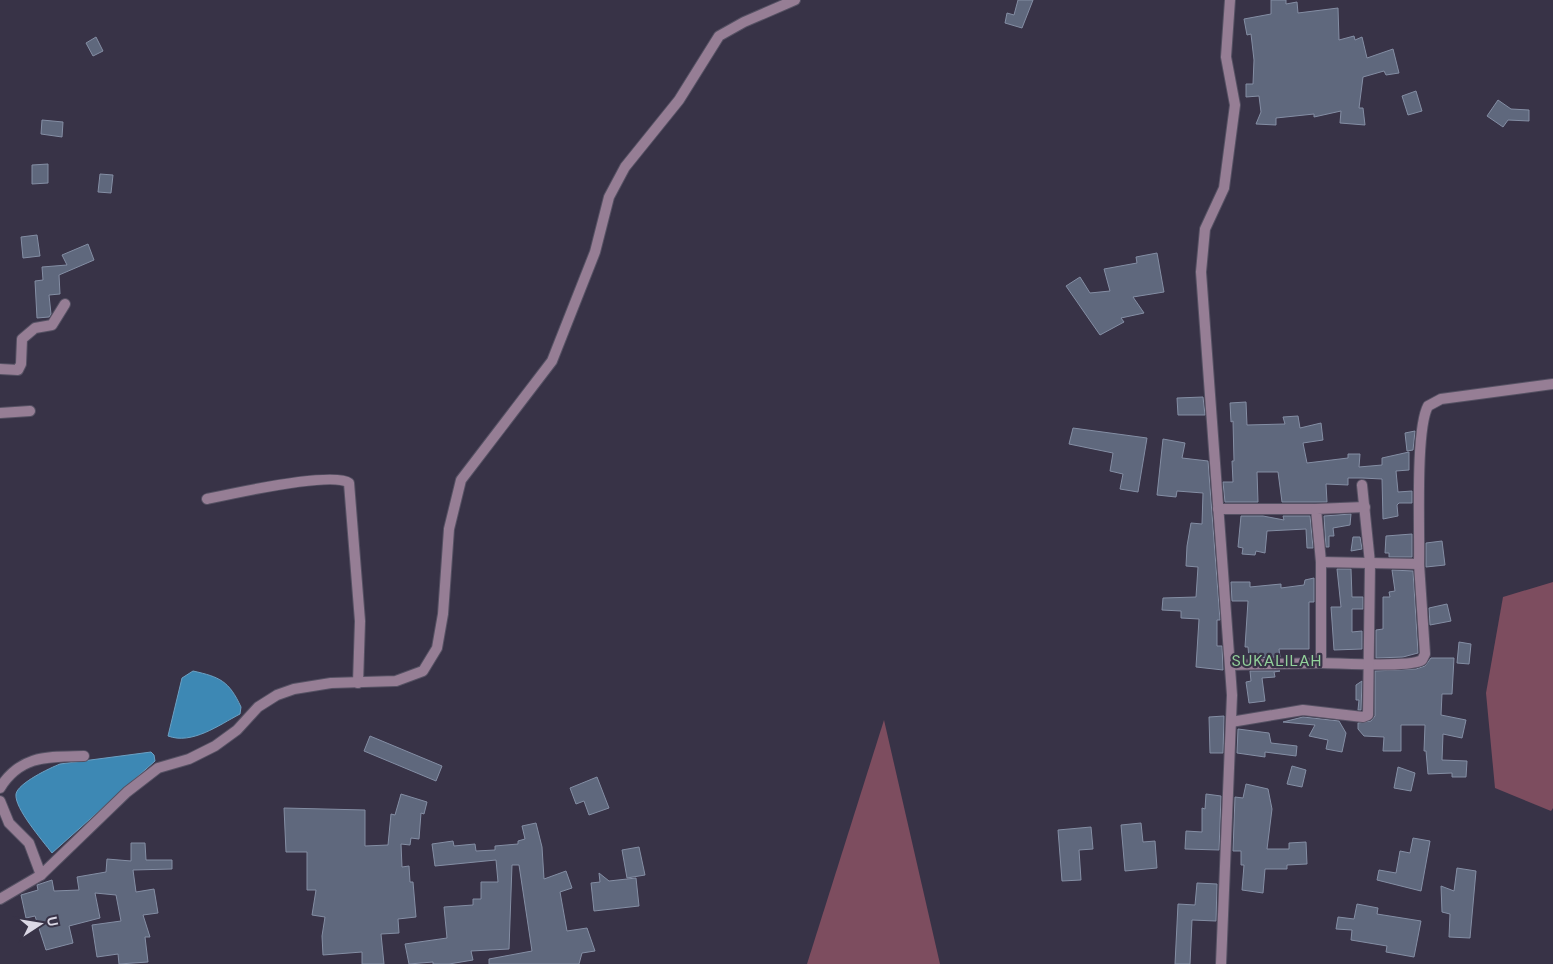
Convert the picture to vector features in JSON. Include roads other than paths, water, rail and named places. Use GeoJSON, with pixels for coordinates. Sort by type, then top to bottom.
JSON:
{"type":"FeatureCollection","features":[{"type":"Feature","properties":{"kind":"street"},"geometry":{"type":"LineString","coordinates":[[0,899],[41,875],[127,792],[158,768],[189,759],[215,746],[237,730],[258,707],[276,695],[294,689],[331,683],[396,681],[411,678],[422,672],[437,648],[443,614],[449,529],[461,480],[552,361],[594,252],[609,197],[625,167],[679,100],[719,36],[744,22],[795,0]]}},
{"type":"Feature","properties":{"kind":"street"},"geometry":{"type":"LineString","coordinates":[[1221,964],[1232,695],[1201,272],[1205,229],[1224,188],[1235,105],[1226,57],[1230,0]]}},
{"type":"Feature","properties":{"kind":"street"},"geometry":{"type":"LineString","coordinates":[[0,369],[18,370],[21,364],[22,339],[35,328],[52,325],[65,304]]}},
{"type":"Feature","properties":{"kind":"street"},"geometry":{"type":"LineString","coordinates":[[1230,665],[1370,664],[1418,662],[1424,658],[1419,564],[1421,457],[1424,418],[1428,406],[1442,399],[1553,384]]}},
{"type":"Feature","properties":{"kind":"street"},"geometry":{"type":"LineString","coordinates":[[0,413],[30,411]]}},
{"type":"Feature","properties":{"kind":"street"},"geometry":{"type":"LineString","coordinates":[[207,499],[282,485],[335,480],[348,483],[360,621],[358,683]]}},
{"type":"Feature","properties":{"kind":"street"},"geometry":{"type":"LineString","coordinates":[[1231,722],[1303,710],[1367,716],[1370,664],[1370,563],[1362,485]]}},
{"type":"Feature","properties":{"kind":"street"},"geometry":{"type":"LineString","coordinates":[[1218,509],[1365,507]]}},
{"type":"Feature","properties":{"kind":"street"},"geometry":{"type":"LineString","coordinates":[[1316,509],[1321,562],[1321,663]]}},
{"type":"Feature","properties":{"kind":"street"},"geometry":{"type":"LineString","coordinates":[[1321,562],[1419,564]]}},
{"type":"Feature","properties":{"kind":"street"},"geometry":{"type":"LineString","coordinates":[[0,788],[20,767],[36,758],[84,756]]}},
{"type":"Feature","properties":{"kind":"street"},"geometry":{"type":"LineString","coordinates":[[0,801],[9,823],[29,843],[41,875]]}},
{"type":"Feature","properties":{"kind":"water"},"geometry":{"type":"Polygon","coordinates":[[[193,671],[217,678],[228,686],[241,707],[240,714],[196,736],[177,738],[168,736],[182,678],[193,671]]]}},
{"type":"Feature","properties":{"kind":"water"},"geometry":{"type":"Polygon","coordinates":[[[151,752],[154,755],[155,761],[52,853],[24,816],[17,800],[16,794],[22,785],[35,776],[60,764],[151,752]]]}},
{"type":"Feature","properties":{"kind":"district","name":"SUKALILAH"},"geometry":{"type":"Point","coordinates":[1277,660]}}]}
